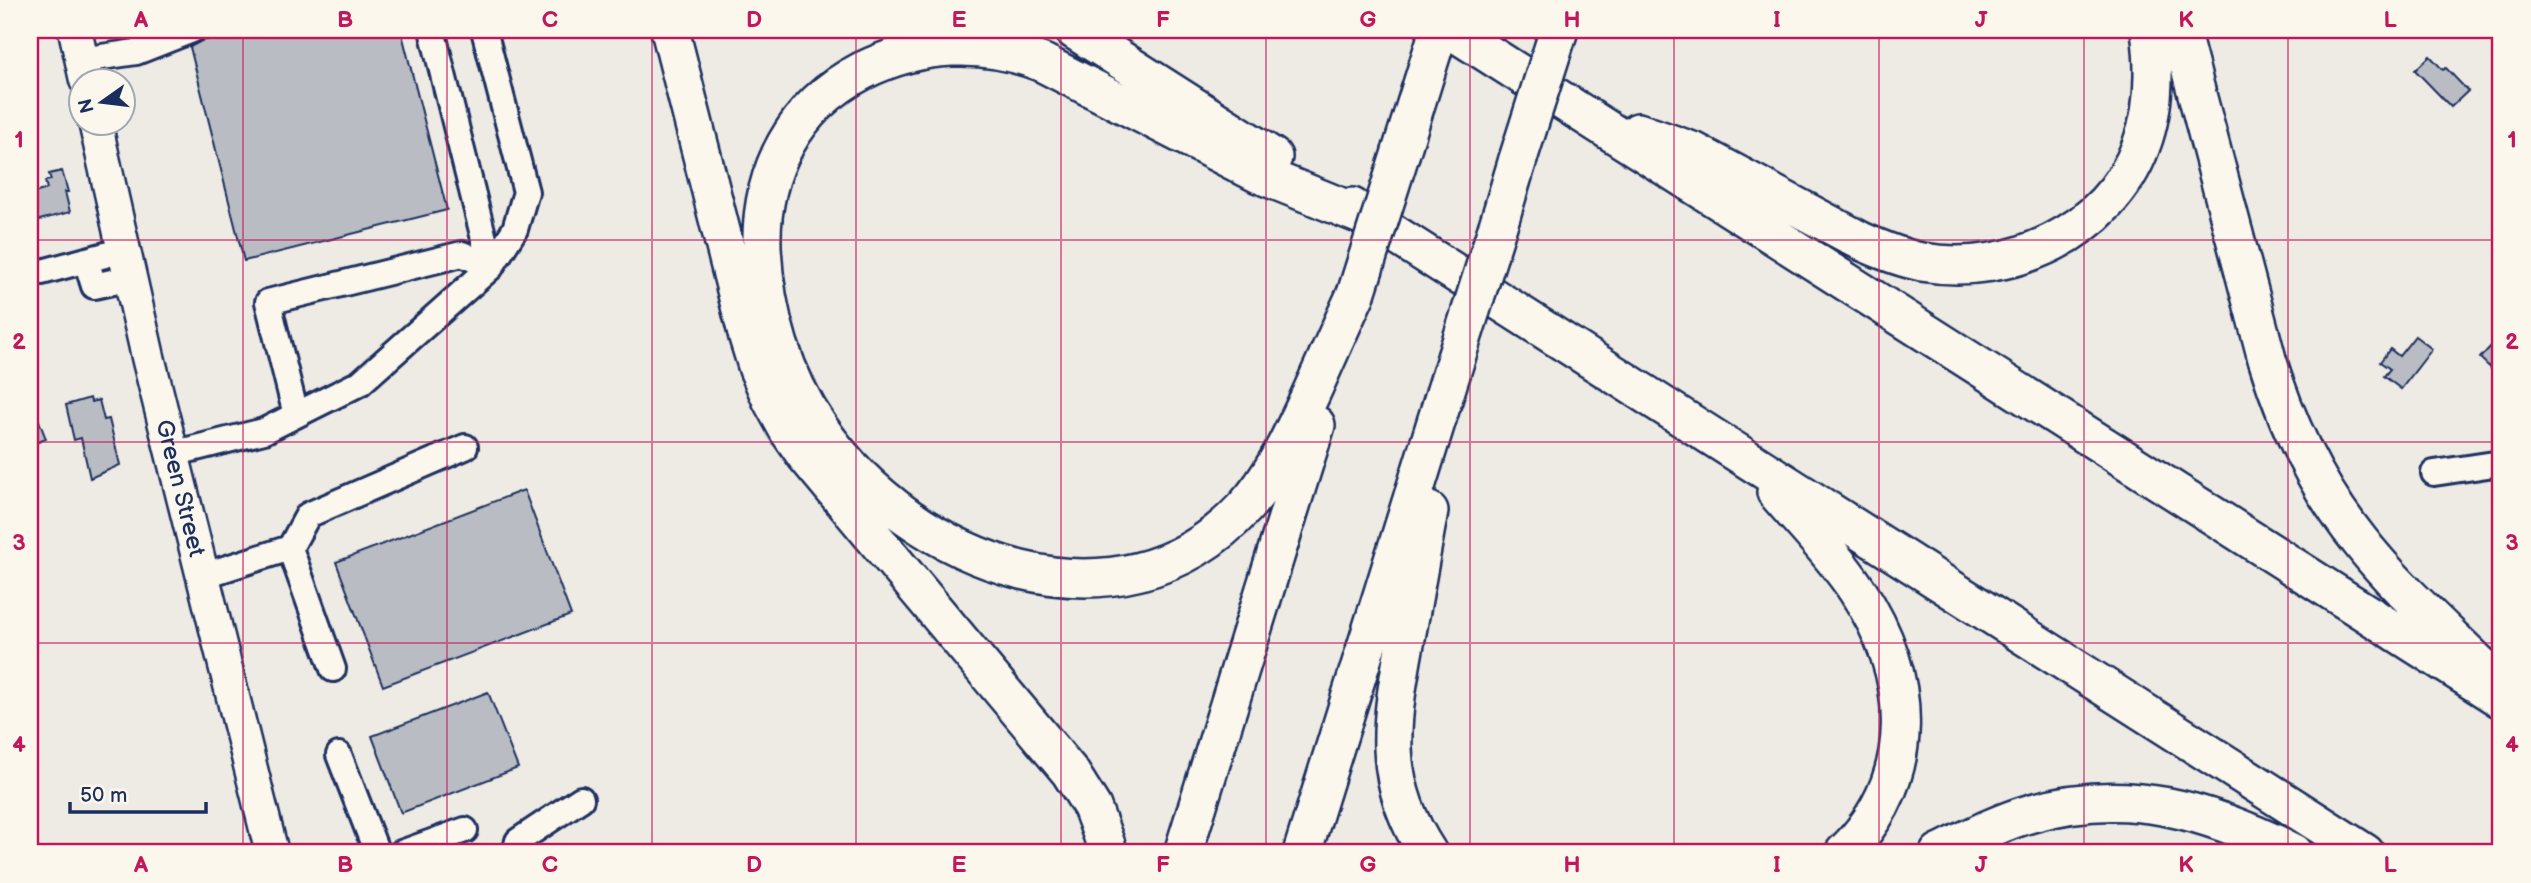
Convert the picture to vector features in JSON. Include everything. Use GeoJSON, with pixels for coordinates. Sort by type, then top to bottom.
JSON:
{"type":"FeatureCollection","features":[{"type":"Feature","properties":{"kind":"highway"},"geometry":{"type":"LineString","coordinates":[[670,30],[748,337],[761,377],[779,414],[816,469],[1070,772],[1092,807],[1109,853]]}},
{"type":"Feature","properties":{"kind":"highway"},"geometry":{"type":"LineString","coordinates":[[1074,30],[2365,853]]}},
{"type":"Feature","properties":{"kind":"highway"},"geometry":{"type":"LineString","coordinates":[[1184,853],[1439,30]]}},
{"type":"Feature","properties":{"kind":"highway"},"geometry":{"type":"LineString","coordinates":[[1451,30],[2501,699]]}},
{"type":"Feature","properties":{"kind":"highway"},"geometry":{"type":"LineString","coordinates":[[1302,853],[1559,30]]}},
{"type":"Feature","properties":{"kind":"highway"},"geometry":{"type":"LineString","coordinates":[[1578,111],[1695,152],[1861,241],[1887,252],[1924,262],[1980,264],[2017,256],[2064,236],[2094,215],[2118,189],[2138,155],[2148,121],[2153,72],[2150,30]]}},
{"type":"Feature","properties":{"kind":"highway"},"geometry":{"type":"LineString","coordinates":[[2180,30],[2267,359],[2280,400],[2306,458],[2336,509],[2376,561],[2501,687]]}},
{"type":"Feature","properties":{"kind":"highway"},"geometry":{"type":"LineString","coordinates":[[1356,294],[1283,453],[1264,483],[1234,518],[1193,548],[1152,568],[1098,579],[1046,575],[973,554],[920,527],[873,491],[831,443],[796,388],[774,330],[763,266],[764,205],[771,174],[789,137],[809,111],[832,90],[859,73],[900,56],[932,48],[965,46],[1009,52],[1043,63],[1259,174],[1370,219]]}},
{"type":"Feature","properties":{"kind":"highway"},"geometry":{"type":"LineString","coordinates":[[1428,853],[1414,830],[1399,792],[1392,754],[1392,728],[1394,704],[1456,358]]}},
{"type":"Feature","properties":{"kind":"highway"},"geometry":{"type":"LineString","coordinates":[[1747,459],[1831,555],[1857,589],[1880,631],[1894,670],[1900,725],[1898,750],[1890,785],[1871,823],[1844,853]]}},
{"type":"Feature","properties":{"kind":"highway"},"geometry":{"type":"LineString","coordinates":[[1939,853],[2031,813],[2077,804],[2116,802],[2157,804],[2200,813],[2246,830],[2294,853]]}},
{"type":"Feature","properties":{"kind":"main road","name":"Green Street"},"geometry":{"type":"LineString","coordinates":[[98,136],[172,454],[272,853]]}},
{"type":"Feature","properties":{"kind":"street"},"geometry":{"type":"LineString","coordinates":[[81,57],[136,52],[191,30]]}},
{"type":"Feature","properties":{"kind":"street"},"geometry":{"type":"LineString","coordinates":[[432,30],[491,267]]}},
{"type":"Feature","properties":{"kind":"street"},"geometry":{"type":"LineString","coordinates":[[172,454],[264,431],[360,383],[491,267],[515,229],[526,192],[484,30]]}},
{"type":"Feature","properties":{"kind":"street"},"geometry":{"type":"LineString","coordinates":[[296,415],[268,302],[462,254],[491,267]]}},
{"type":"Feature","properties":{"kind":"street"},"geometry":{"type":"LineString","coordinates":[[43,272],[86,260],[94,286],[127,264]]}},
{"type":"Feature","properties":{"kind":"street"},"geometry":{"type":"LineString","coordinates":[[202,576],[290,548],[307,515],[465,447]]}},
{"type":"Feature","properties":{"kind":"street"},"geometry":{"type":"LineString","coordinates":[[2434,473],[2501,463]]}},
{"type":"Feature","properties":{"kind":"street"},"geometry":{"type":"LineString","coordinates":[[290,548],[333,669]]}},
{"type":"Feature","properties":{"kind":"street"},"geometry":{"type":"LineString","coordinates":[[339,755],[377,853]]}},
{"type":"Feature","properties":{"kind":"street"},"geometry":{"type":"LineString","coordinates":[[515,853],[518,841],[581,799]]}},
{"type":"Feature","properties":{"kind":"street"},"geometry":{"type":"LineString","coordinates":[[401,853],[465,830]]}},
{"type":"Feature","properties":{"kind":"building"},"geometry":{"type":"Polygon","coordinates":[[[247,30],[401,30],[447,210],[244,261],[190,47],[201,41],[247,30]]]}},
{"type":"Feature","properties":{"kind":"building"},"geometry":{"type":"Polygon","coordinates":[[[2430,56],[2468,91],[2451,107],[2415,70],[2430,56]]]}},
{"type":"Feature","properties":{"kind":"building"},"geometry":{"type":"Polygon","coordinates":[[[62,171],[70,212],[32,222],[30,207],[34,206],[31,194],[47,189],[45,181],[51,180],[49,174],[62,171]]]}},
{"type":"Feature","properties":{"kind":"building"},"geometry":{"type":"Polygon","coordinates":[[[2501,335],[2501,378],[2480,358],[2501,335]]]}},
{"type":"Feature","properties":{"kind":"building"},"geometry":{"type":"Polygon","coordinates":[[[2415,336],[2432,349],[2401,389],[2384,376],[2390,369],[2380,362],[2390,349],[2399,356],[2415,336]]]}},
{"type":"Feature","properties":{"kind":"building"},"geometry":{"type":"Polygon","coordinates":[[[90,398],[91,402],[99,400],[104,420],[109,419],[120,465],[90,478],[81,438],[74,440],[66,405],[90,398]]]}},
{"type":"Feature","properties":{"kind":"building"},"geometry":{"type":"Polygon","coordinates":[[[30,401],[46,439],[30,445],[30,401]]]}},
{"type":"Feature","properties":{"kind":"building"},"geometry":{"type":"Polygon","coordinates":[[[524,490],[571,615],[383,686],[336,562],[524,490]]]}},
{"type":"Feature","properties":{"kind":"building"},"geometry":{"type":"Polygon","coordinates":[[[488,692],[518,768],[401,813],[372,736],[488,692]]]}},
{"type":"Feature","properties":{"kind":"waterway"},"geometry":{"type":"LineString","coordinates":[[765,853],[771,848]]}}]}
